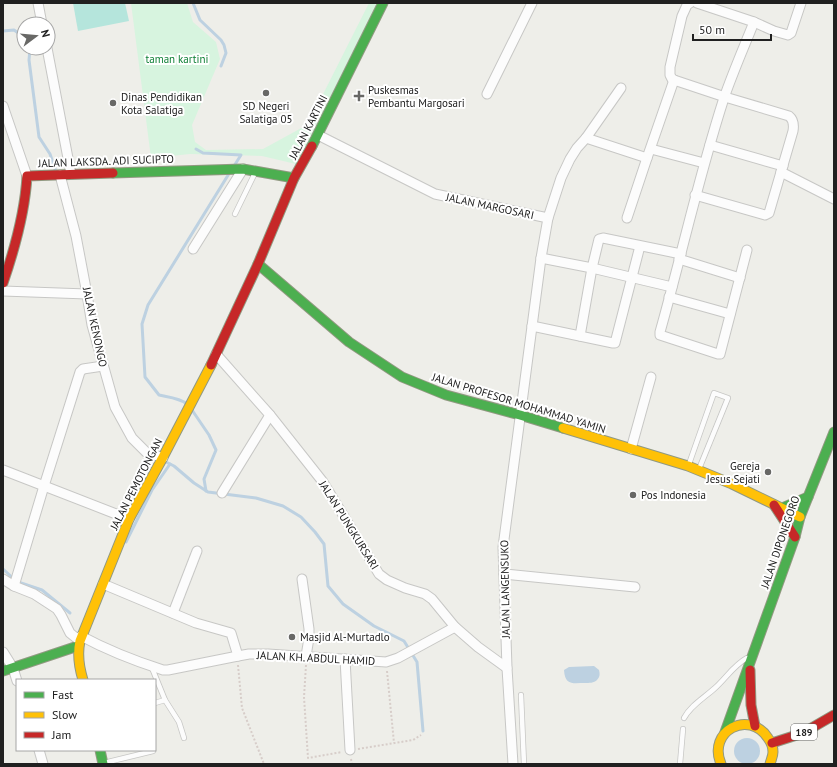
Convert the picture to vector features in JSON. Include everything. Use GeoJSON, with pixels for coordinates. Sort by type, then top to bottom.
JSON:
{"type":"FeatureCollection","features":[{"type":"Feature","properties":{"kind":"main road","name":"JALAN KARTINI"},"geometry":{"type":"LineString","coordinates":[[258,264],[294,178],[318,135],[383,3]]}},
{"type":"Feature","properties":{"kind":"main road","name":"JALAN LAKSDA. ADI SUCIPTO"},"geometry":{"type":"LineString","coordinates":[[3,283],[12,258],[19,227],[27,176],[221,169],[242,170],[294,178]]}},
{"type":"Feature","properties":{"kind":"main road","name":"JALAN PEMOTONGAN"},"geometry":{"type":"LineString","coordinates":[[80,641],[129,519],[193,400],[258,264]]}},
{"type":"Feature","properties":{"kind":"main road","name":"JALAN PROFESOR MOHAMMAD YAMIN"},"geometry":{"type":"LineString","coordinates":[[258,264],[349,342],[402,377],[446,395],[688,466],[732,484],[800,517]]}},
{"type":"Feature","properties":{"kind":"main road","name":"JALAN DIPONEGORO"},"geometry":{"type":"LineString","coordinates":[[711,764],[718,752],[718,744],[725,732],[795,537],[800,517],[834,432]]}},
{"type":"Feature","properties":{"kind":"main road"},"geometry":{"type":"LineString","coordinates":[[795,537],[778,506],[808,497]]}},
{"type":"Feature","properties":{"kind":"main road"},"geometry":{"type":"LineString","coordinates":[[3,671],[80,641]]}},
{"type":"Feature","properties":{"kind":"main road"},"geometry":{"type":"LineString","coordinates":[[80,641],[77,652],[83,679]]}},
{"type":"Feature","properties":{"kind":"main road","name":"JALAN DIPONEGORO"},"geometry":{"type":"LineString","coordinates":[[751,658],[751,705],[755,726]]}},
{"type":"Feature","properties":{"kind":"main road","name":"189"},"geometry":{"type":"LineString","coordinates":[[772,744],[803,733],[834,716]]}},
{"type":"Feature","properties":{"kind":"main road"},"geometry":{"type":"LineString","coordinates":[[725,732],[739,724],[748,724],[761,728],[766,733],[772,744],[776,764]]}},
{"type":"Feature","properties":{"kind":"main road"},"geometry":{"type":"LineString","coordinates":[[100,751],[103,764]]}},
{"type":"Feature","properties":{"kind":"main road"},"geometry":{"type":"LineString","coordinates":[[718,752],[721,764]]}},
{"type":"Feature","properties":{"kind":"main road"},"geometry":{"type":"LineString","coordinates":[[770,764],[773,754]]}},
{"type":"Feature","properties":{"kind":"street"},"geometry":{"type":"LineString","coordinates":[[38,3],[40,16]]}},
{"type":"Feature","properties":{"kind":"street"},"geometry":{"type":"LineString","coordinates":[[487,94],[532,3]]}},
{"type":"Feature","properties":{"kind":"street"},"geometry":{"type":"LineString","coordinates":[[690,3],[686,5],[682,16],[671,58],[669,71],[672,79],[789,116],[794,124],[770,212],[766,215],[695,195]]}},
{"type":"Feature","properties":{"kind":"street"},"geometry":{"type":"LineString","coordinates":[[697,3],[754,22],[786,35],[789,35],[791,32],[801,3]]}},
{"type":"Feature","properties":{"kind":"street"},"geometry":{"type":"LineString","coordinates":[[747,250],[720,353],[718,354],[660,335],[704,164],[725,97],[754,22]]}},
{"type":"Feature","properties":{"kind":"street"},"geometry":{"type":"LineString","coordinates":[[49,56],[71,174]]}},
{"type":"Feature","properties":{"kind":"street"},"geometry":{"type":"LineString","coordinates":[[627,218],[674,80]]}},
{"type":"Feature","properties":{"kind":"street"},"geometry":{"type":"LineString","coordinates":[[548,218],[561,178],[570,159],[621,88]]}},
{"type":"Feature","properties":{"kind":"street"},"geometry":{"type":"LineString","coordinates":[[3,106],[27,176]]}},
{"type":"Feature","properties":{"kind":"street","name":"JALAN MARGOSARI"},"geometry":{"type":"LineString","coordinates":[[318,135],[435,194],[548,218],[541,258],[520,416]]}},
{"type":"Feature","properties":{"kind":"street"},"geometry":{"type":"LineString","coordinates":[[586,138],[647,158]]}},
{"type":"Feature","properties":{"kind":"street"},"geometry":{"type":"LineString","coordinates":[[710,145],[782,169],[834,199]]}},
{"type":"Feature","properties":{"kind":"street"},"geometry":{"type":"LineString","coordinates":[[651,149],[704,164]]}},
{"type":"Feature","properties":{"kind":"street"},"geometry":{"type":"LineString","coordinates":[[193,249],[242,170]]}},
{"type":"Feature","properties":{"kind":"street","name":"JALAN KENONGO"},"geometry":{"type":"LineString","coordinates":[[57,175],[76,236],[85,294],[101,367],[115,407],[132,438],[146,452],[161,461]]}},
{"type":"Feature","properties":{"kind":"street"},"geometry":{"type":"LineString","coordinates":[[580,336],[592,268],[600,239],[603,238],[640,246],[680,257],[740,278]]}},
{"type":"Feature","properties":{"kind":"street"},"geometry":{"type":"LineString","coordinates":[[532,326],[613,344],[615,343],[633,278],[640,246]]}},
{"type":"Feature","properties":{"kind":"street"},"geometry":{"type":"LineString","coordinates":[[541,258],[592,268],[672,287]]}},
{"type":"Feature","properties":{"kind":"street"},"geometry":{"type":"LineString","coordinates":[[3,291],[85,294]]}},
{"type":"Feature","properties":{"kind":"street"},"geometry":{"type":"LineString","coordinates":[[669,297],[730,314]]}},
{"type":"Feature","properties":{"kind":"street","name":"JALAN PUNGKURSARI"},"geometry":{"type":"LineString","coordinates":[[216,354],[270,415],[323,482],[379,574],[387,580],[428,596],[455,627],[478,647],[507,668]]}},
{"type":"Feature","properties":{"kind":"street"},"geometry":{"type":"LineString","coordinates":[[14,586],[80,372],[84,369],[101,367]]}},
{"type":"Feature","properties":{"kind":"street"},"geometry":{"type":"LineString","coordinates":[[631,449],[651,377]]}},
{"type":"Feature","properties":{"kind":"street"},"geometry":{"type":"LineString","coordinates":[[222,493],[270,415]]}},
{"type":"Feature","properties":{"kind":"street","name":"JALAN LANGENSUKO"},"geometry":{"type":"LineString","coordinates":[[513,764],[507,668],[503,547],[520,416]]}},
{"type":"Feature","properties":{"kind":"street"},"geometry":{"type":"LineString","coordinates":[[3,470],[129,519]]}},
{"type":"Feature","properties":{"kind":"street"},"geometry":{"type":"LineString","coordinates":[[173,613],[197,551]]}},
{"type":"Feature","properties":{"kind":"street"},"geometry":{"type":"LineString","coordinates":[[504,574],[635,587]]}},
{"type":"Feature","properties":{"kind":"street"},"geometry":{"type":"LineString","coordinates":[[3,579],[14,586],[34,594],[57,609],[70,634],[80,641]]}},
{"type":"Feature","properties":{"kind":"street"},"geometry":{"type":"LineString","coordinates":[[302,579],[309,629],[306,656]]}},
{"type":"Feature","properties":{"kind":"street"},"geometry":{"type":"LineString","coordinates":[[103,584],[196,622],[231,633],[238,656]]}},
{"type":"Feature","properties":{"kind":"street","name":"JALAN KH. ABDUL HAMID"},"geometry":{"type":"LineString","coordinates":[[80,641],[93,642],[151,666],[163,670],[172,670],[249,654],[306,656],[386,662],[403,656],[455,627]]}},
{"type":"Feature","properties":{"kind":"street"},"geometry":{"type":"LineString","coordinates":[[3,652],[13,668],[16,679]]}},
{"type":"Feature","properties":{"kind":"street"},"geometry":{"type":"LineString","coordinates":[[345,659],[350,750]]}},
{"type":"Feature","properties":{"kind":"street"},"geometry":{"type":"LineString","coordinates":[[39,751],[43,764]]}},
{"type":"Feature","properties":{"kind":"lane"},"geometry":{"type":"LineString","coordinates":[[234,214],[255,172]]}},
{"type":"Feature","properties":{"kind":"lane"},"geometry":{"type":"LineString","coordinates":[[688,466],[714,393],[728,398],[698,470]]}},
{"type":"Feature","properties":{"kind":"lane"},"geometry":{"type":"LineString","coordinates":[[684,718],[695,704],[717,687],[742,661],[751,658]]}},
{"type":"Feature","properties":{"kind":"lane"},"geometry":{"type":"LineString","coordinates":[[151,666],[165,700],[179,722],[184,738]]}},
{"type":"Feature","properties":{"kind":"lane"},"geometry":{"type":"LineString","coordinates":[[521,694],[524,764]]}},
{"type":"Feature","properties":{"kind":"lane"},"geometry":{"type":"LineString","coordinates":[[156,703],[165,700]]}},
{"type":"Feature","properties":{"kind":"lane"},"geometry":{"type":"LineString","coordinates":[[680,764],[683,729]]}},
{"type":"Feature","properties":{"kind":"lane"},"geometry":{"type":"LineString","coordinates":[[103,764],[152,751]]}},
{"type":"Feature","properties":{"kind":"path"},"geometry":{"type":"LineString","coordinates":[[238,656],[238,673],[242,708],[264,764]]}},
{"type":"Feature","properties":{"kind":"path"},"geometry":{"type":"LineString","coordinates":[[306,656],[304,697],[308,758],[413,740],[421,736]]}},
{"type":"Feature","properties":{"kind":"path"},"geometry":{"type":"LineString","coordinates":[[386,662],[394,743]]}},
{"type":"Feature","properties":{"kind":"green space","name":"taman kartini"},"geometry":{"type":"Polygon","coordinates":[[[131,3],[187,3],[193,22],[216,42],[220,59],[192,125],[195,142],[206,150],[263,149],[305,126],[320,130],[300,165],[262,156],[190,154],[151,158],[131,3]]]}},
{"type":"Feature","properties":{"kind":"green space"},"geometry":{"type":"Polygon","coordinates":[[[369,3],[380,3],[318,128],[309,122],[369,3]]]}},
{"type":"Feature","properties":{"kind":"shaded area"},"geometry":{"type":"Polygon","coordinates":[[[73,3],[125,3],[129,21],[78,31],[73,3]]]}},
{"type":"Feature","properties":{"kind":"shaded area"},"geometry":{"type":"Polygon","coordinates":[[[594,666],[599,670],[600,674],[598,679],[594,682],[573,683],[566,679],[564,670],[569,667],[594,666]]]}},
{"type":"Feature","properties":{"kind":"shaded area"},"geometry":{"type":"Polygon","coordinates":[[[747,738],[756,742],[760,751],[756,760],[747,764],[738,760],[734,751],[738,742],[747,738]]]}},
{"type":"Feature","properties":{"kind":"waterway"},"geometry":{"type":"LineString","coordinates":[[193,3],[200,20],[221,40],[224,45],[226,53],[221,66]]}},
{"type":"Feature","properties":{"kind":"waterway"},"geometry":{"type":"LineString","coordinates":[[3,31],[14,30],[16,31]]}},
{"type":"Feature","properties":{"kind":"waterway"},"geometry":{"type":"LineString","coordinates":[[29,56],[39,137],[50,154],[56,172]]}},
{"type":"Feature","properties":{"kind":"waterway"},"geometry":{"type":"LineString","coordinates":[[196,149],[203,153],[241,155],[234,166]]}},
{"type":"Feature","properties":{"kind":"waterway"},"geometry":{"type":"LineString","coordinates":[[187,404],[177,399],[159,395],[145,377],[142,324],[148,305],[230,172]]}},
{"type":"Feature","properties":{"kind":"waterway"},"geometry":{"type":"LineString","coordinates":[[192,410],[209,435],[216,450],[204,479],[206,491]]}},
{"type":"Feature","properties":{"kind":"waterway"},"geometry":{"type":"LineString","coordinates":[[164,461],[174,466],[194,483],[208,492],[256,498],[283,506],[301,517],[324,544],[328,586],[343,604],[374,626],[404,641],[417,662],[423,731]]}},
{"type":"Feature","properties":{"kind":"waterway"},"geometry":{"type":"LineString","coordinates":[[126,542],[152,490],[170,464]]}},
{"type":"Feature","properties":{"kind":"waterway"},"geometry":{"type":"LineString","coordinates":[[3,569],[15,580]]}},
{"type":"Feature","properties":{"kind":"waterway"},"geometry":{"type":"LineString","coordinates":[[18,582],[42,590],[70,613]]}},
{"type":"Feature","properties":{"kind":"traffic: fast"},"geometry":{"type":"LineString","coordinates":[[312,146],[383,3]]}},
{"type":"Feature","properties":{"kind":"traffic: fast"},"geometry":{"type":"LineString","coordinates":[[113,173],[243,169],[294,178]]}},
{"type":"Feature","properties":{"kind":"traffic: fast"},"geometry":{"type":"LineString","coordinates":[[258,264],[349,342],[402,377],[446,395],[563,428]]}},
{"type":"Feature","properties":{"kind":"traffic: fast"},"geometry":{"type":"LineString","coordinates":[[725,732],[795,537],[800,517],[834,432]]}},
{"type":"Feature","properties":{"kind":"traffic: fast"},"geometry":{"type":"LineString","coordinates":[[782,508],[808,497]]}},
{"type":"Feature","properties":{"kind":"traffic: fast"},"geometry":{"type":"LineString","coordinates":[[3,671],[78,646]]}},
{"type":"Feature","properties":{"kind":"traffic: fast"},"geometry":{"type":"LineString","coordinates":[[100,751],[103,764]]}},
{"type":"Feature","properties":{"kind":"traffic: slow"},"geometry":{"type":"LineString","coordinates":[[83,679],[79,661],[80,641],[129,519],[211,365]]}},
{"type":"Feature","properties":{"kind":"traffic: slow"},"geometry":{"type":"LineString","coordinates":[[563,428],[688,466],[732,484],[800,517]]}},
{"type":"Feature","properties":{"kind":"traffic: slow"},"geometry":{"type":"LineString","coordinates":[[721,764],[718,752],[720,742],[725,734],[732,728],[741,725],[751,725],[760,729],[768,738],[773,750],[770,764]]}},
{"type":"Feature","properties":{"kind":"traffic: jam"},"geometry":{"type":"LineString","coordinates":[[211,365],[258,264],[294,178],[312,146]]}},
{"type":"Feature","properties":{"kind":"traffic: jam"},"geometry":{"type":"LineString","coordinates":[[3,283],[19,230],[27,176],[113,173]]}},
{"type":"Feature","properties":{"kind":"traffic: jam"},"geometry":{"type":"LineString","coordinates":[[774,505],[795,537]]}},
{"type":"Feature","properties":{"kind":"traffic: jam"},"geometry":{"type":"LineString","coordinates":[[750,670],[751,705],[755,726]]}},
{"type":"Feature","properties":{"kind":"traffic: jam"},"geometry":{"type":"LineString","coordinates":[[772,743],[803,733],[834,715]]}},
{"type":"Feature","properties":{"kind":"place","name":"SD Negeri Salatiga 05"},"geometry":{"type":"Point","coordinates":[266,93]}},
{"type":"Feature","properties":{"kind":"place","name":"Puskesmas Pembantu Margosari"},"geometry":{"type":"Point","coordinates":[359,96]}},
{"type":"Feature","properties":{"kind":"place","name":"Dinas Pendidikan Kota Salatiga"},"geometry":{"type":"Point","coordinates":[113,103]}},
{"type":"Feature","properties":{"kind":"place","name":"Gereja Jesus Sejati"},"geometry":{"type":"Point","coordinates":[768,472]}},
{"type":"Feature","properties":{"kind":"place","name":"Pos Indonesia"},"geometry":{"type":"Point","coordinates":[633,495]}},
{"type":"Feature","properties":{"kind":"place","name":"Masjid Al-Murtadlo"},"geometry":{"type":"Point","coordinates":[292,637]}}]}
